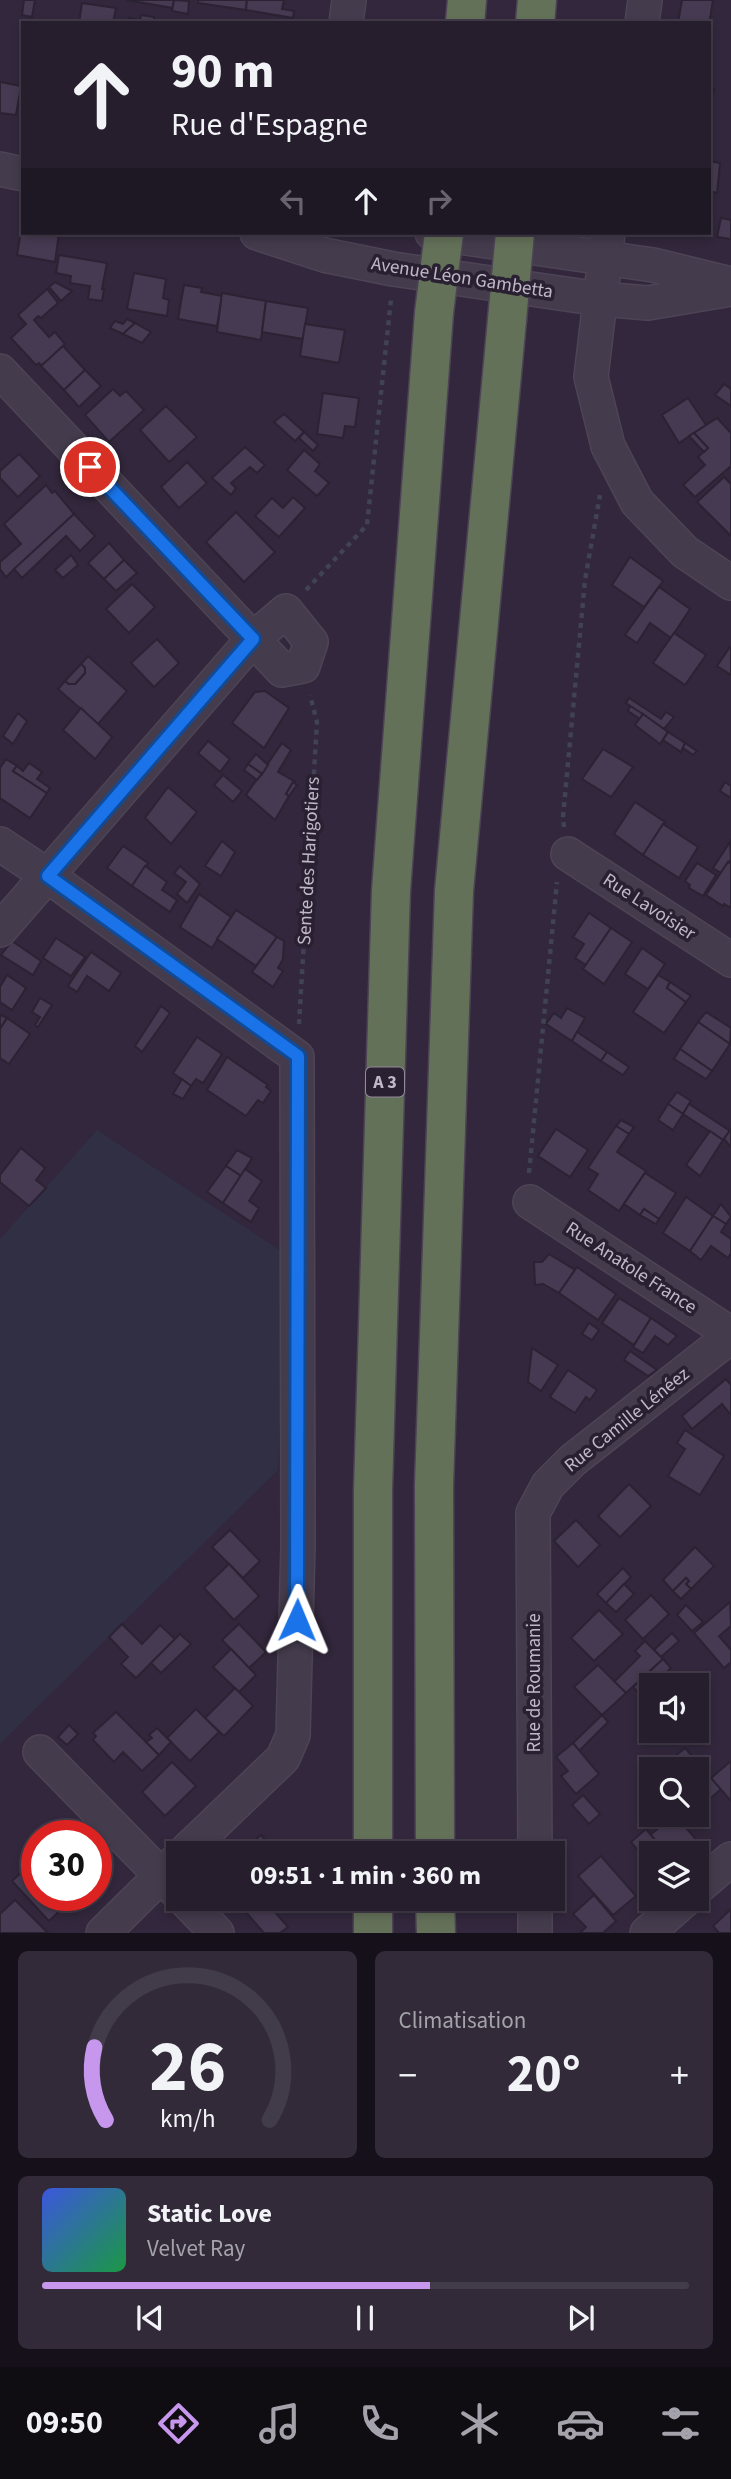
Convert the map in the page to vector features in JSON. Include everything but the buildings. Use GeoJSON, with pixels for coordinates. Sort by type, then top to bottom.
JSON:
{"type":"FeatureCollection","features":[{"type":"Feature","properties":{"kind":"highway"},"geometry":{"type":"LineString","coordinates":[[465,21],[467,0]]}},
{"type":"Feature","properties":{"kind":"highway"},"geometry":{"type":"LineString","coordinates":[[535,21],[537,0]]}},
{"type":"Feature","properties":{"kind":"highway","name":"A 3"},"geometry":{"type":"LineString","coordinates":[[373,1841],[373,1490],[390,917],[435,313],[444,235]]}},
{"type":"Feature","properties":{"kind":"highway"},"geometry":{"type":"LineString","coordinates":[[435,1841],[433,1485],[454,891],[515,235]]}},
{"type":"Feature","properties":{"kind":"highway"},"geometry":{"type":"LineString","coordinates":[[373,1911],[373,1933]]}},
{"type":"Feature","properties":{"kind":"highway"},"geometry":{"type":"LineString","coordinates":[[435,1911],[436,1933]]}},
{"type":"Feature","properties":{"kind":"street"},"geometry":{"type":"LineString","coordinates":[[346,21],[348,0]]}},
{"type":"Feature","properties":{"kind":"street"},"geometry":{"type":"LineString","coordinates":[[642,21],[645,0]]}},
{"type":"Feature","properties":{"kind":"street"},"geometry":{"type":"LineString","coordinates":[[0,169],[21,174]]}},
{"type":"Feature","properties":{"kind":"street","name":"Avenue Léon Gambetta"},"geometry":{"type":"LineString","coordinates":[[270,235],[326,244],[393,269],[600,299],[648,303],[731,287]]}},
{"type":"Feature","properties":{"kind":"street","name":"Avenue Léon Gambetta"},"geometry":{"type":"LineString","coordinates":[[461,235],[606,245],[653,265],[731,287]]}},
{"type":"Feature","properties":{"kind":"street"},"geometry":{"type":"LineString","coordinates":[[606,245],[591,377],[608,446],[637,502],[685,552],[731,583]]}},
{"type":"Feature","properties":{"kind":"street"},"geometry":{"type":"LineString","coordinates":[[0,371],[253,639],[282,670],[303,666],[311,642],[286,611],[253,639],[0,930]]}},
{"type":"Feature","properties":{"kind":"street"},"geometry":{"type":"LineString","coordinates":[[0,844],[298,1056],[298,1546],[293,1735],[283,1758],[204,1841]]}},
{"type":"Feature","properties":{"kind":"street","name":"Rue Lavoisier"},"geometry":{"type":"LineString","coordinates":[[568,853],[731,960]]}},
{"type":"Feature","properties":{"kind":"street","name":"Rue Anatole France"},"geometry":{"type":"LineString","coordinates":[[530,1202],[731,1335]]}},
{"type":"Feature","properties":{"kind":"street","name":"Rue Camille Lénéez"},"geometry":{"type":"LineString","coordinates":[[533,1513],[548,1485],[573,1460],[731,1335]]}},
{"type":"Feature","properties":{"kind":"street","name":"Rue de Roumanie"},"geometry":{"type":"LineString","coordinates":[[533,1513],[534,1841]]}},
{"type":"Feature","properties":{"kind":"street"},"geometry":{"type":"LineString","coordinates":[[40,1752],[166,1861]]}},
{"type":"Feature","properties":{"kind":"street"},"geometry":{"type":"LineString","coordinates":[[709,1878],[731,1859]]}},
{"type":"Feature","properties":{"kind":"street"},"geometry":{"type":"LineString","coordinates":[[103,1933],[166,1879]]}},
{"type":"Feature","properties":{"kind":"street"},"geometry":{"type":"LineString","coordinates":[[196,1911],[217,1933]]}},
{"type":"Feature","properties":{"kind":"street"},"geometry":{"type":"LineString","coordinates":[[535,1911],[535,1933]]}},
{"type":"Feature","properties":{"kind":"street"},"geometry":{"type":"LineString","coordinates":[[647,1933],[672,1911]]}},
{"type":"Feature","properties":{"kind":"path"},"geometry":{"type":"LineString","coordinates":[[286,611],[367,525],[390,316]]}},
{"type":"Feature","properties":{"kind":"path","name":"Sente des Harigotiers"},"geometry":{"type":"LineString","coordinates":[[298,1056],[317,722],[303,666]]}},
{"type":"Feature","properties":{"kind":"shaded area"},"geometry":{"type":"Polygon","coordinates":[[[97,1130],[287,1255],[278,1470],[0,1744],[0,1239],[97,1130]]]}},
{"type":"Feature","properties":{"kind":"route"},"geometry":{"type":"LineString","coordinates":[[90,467],[253,639],[48,876],[298,1056],[297,1620]]}}]}
